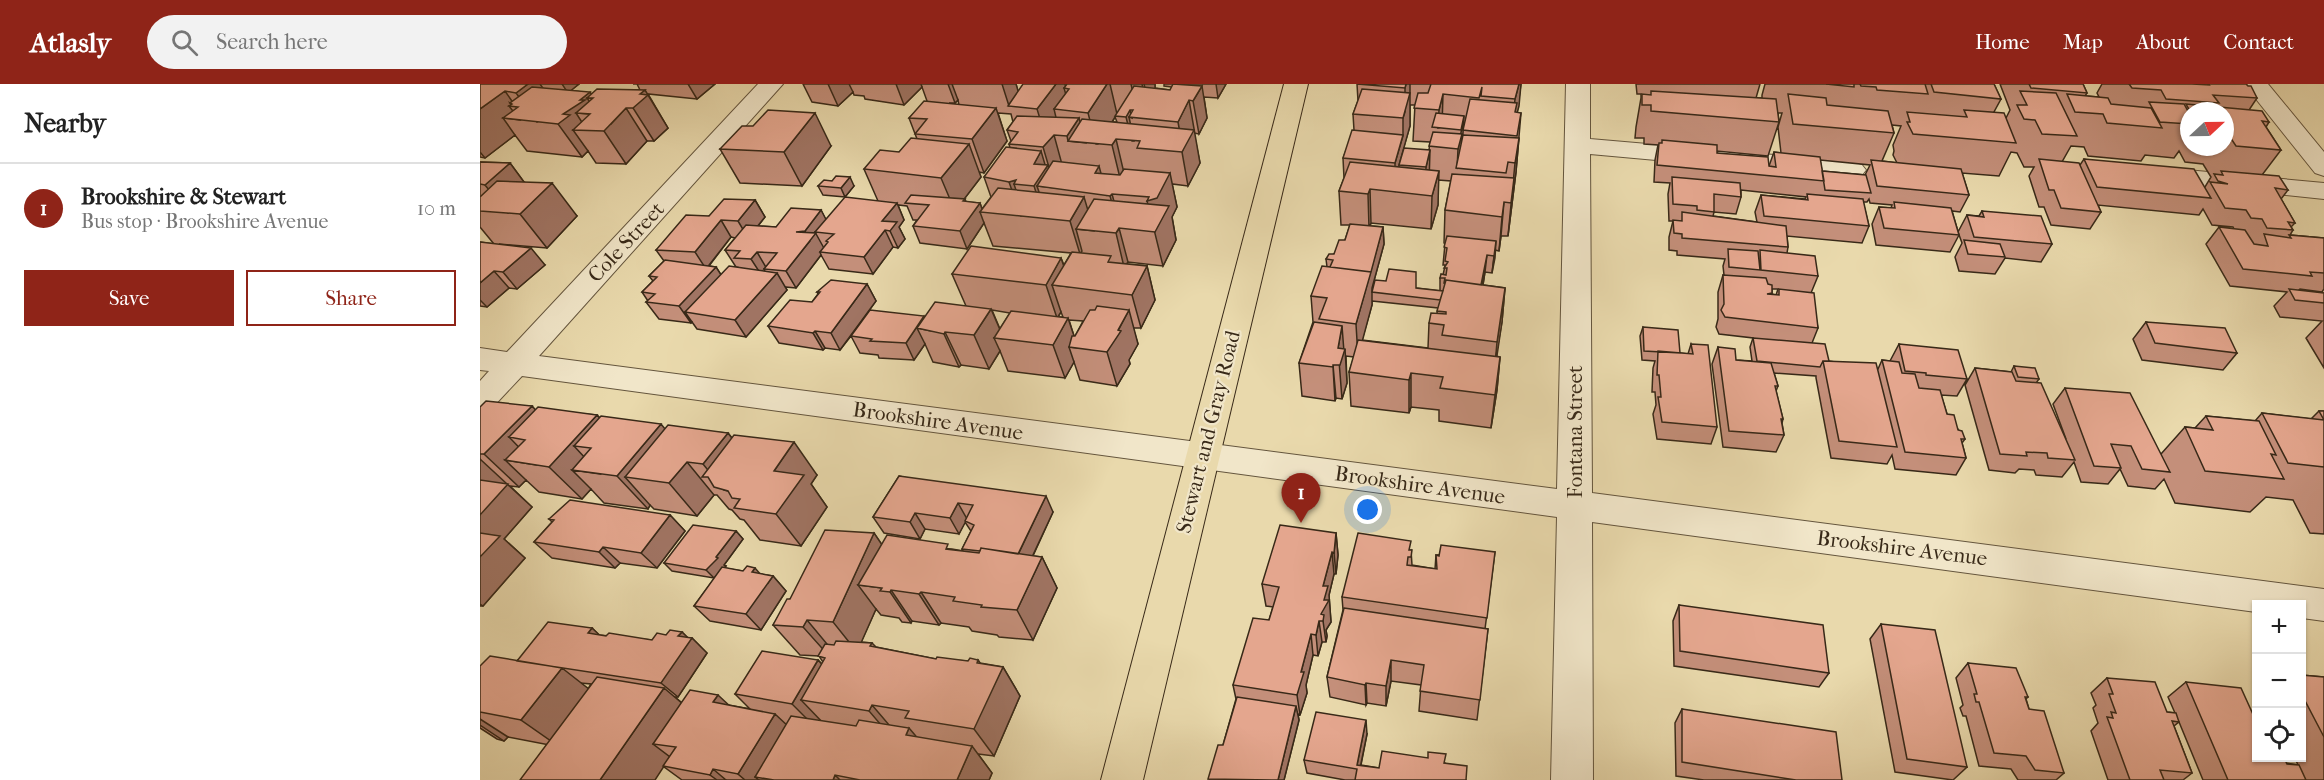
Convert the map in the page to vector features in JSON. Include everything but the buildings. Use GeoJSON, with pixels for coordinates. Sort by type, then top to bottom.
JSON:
{"type":"FeatureCollection","features":[{"type":"Feature","properties":{"kind":"main road","name":"Stewart and Gray Road"},"geometry":{"type":"LineString","coordinates":[[1122,780],[1296,84]]}},
{"type":"Feature","properties":{"kind":"street","name":"Cole Street"},"geometry":{"type":"LineString","coordinates":[[480,401],[771,84]]}},
{"type":"Feature","properties":{"kind":"street","name":"Fontana Street"},"geometry":{"type":"LineString","coordinates":[[1572,780],[1578,84]]}},
{"type":"Feature","properties":{"kind":"street"},"geometry":{"type":"LineString","coordinates":[[2256,84],[2324,168]]}},
{"type":"Feature","properties":{"kind":"street"},"geometry":{"type":"LineString","coordinates":[[1577,145],[1852,170]]}},
{"type":"Feature","properties":{"kind":"street"},"geometry":{"type":"LineString","coordinates":[[2130,172],[2324,191]]}},
{"type":"Feature","properties":{"kind":"street","name":"Brookshire Avenue"},"geometry":{"type":"LineString","coordinates":[[480,359],[2324,605]]}},
{"type":"Feature","properties":{"kind":"place","name":"Brookshire & Stewart"},"geometry":{"type":"Point","coordinates":[1301,523]}}]}
